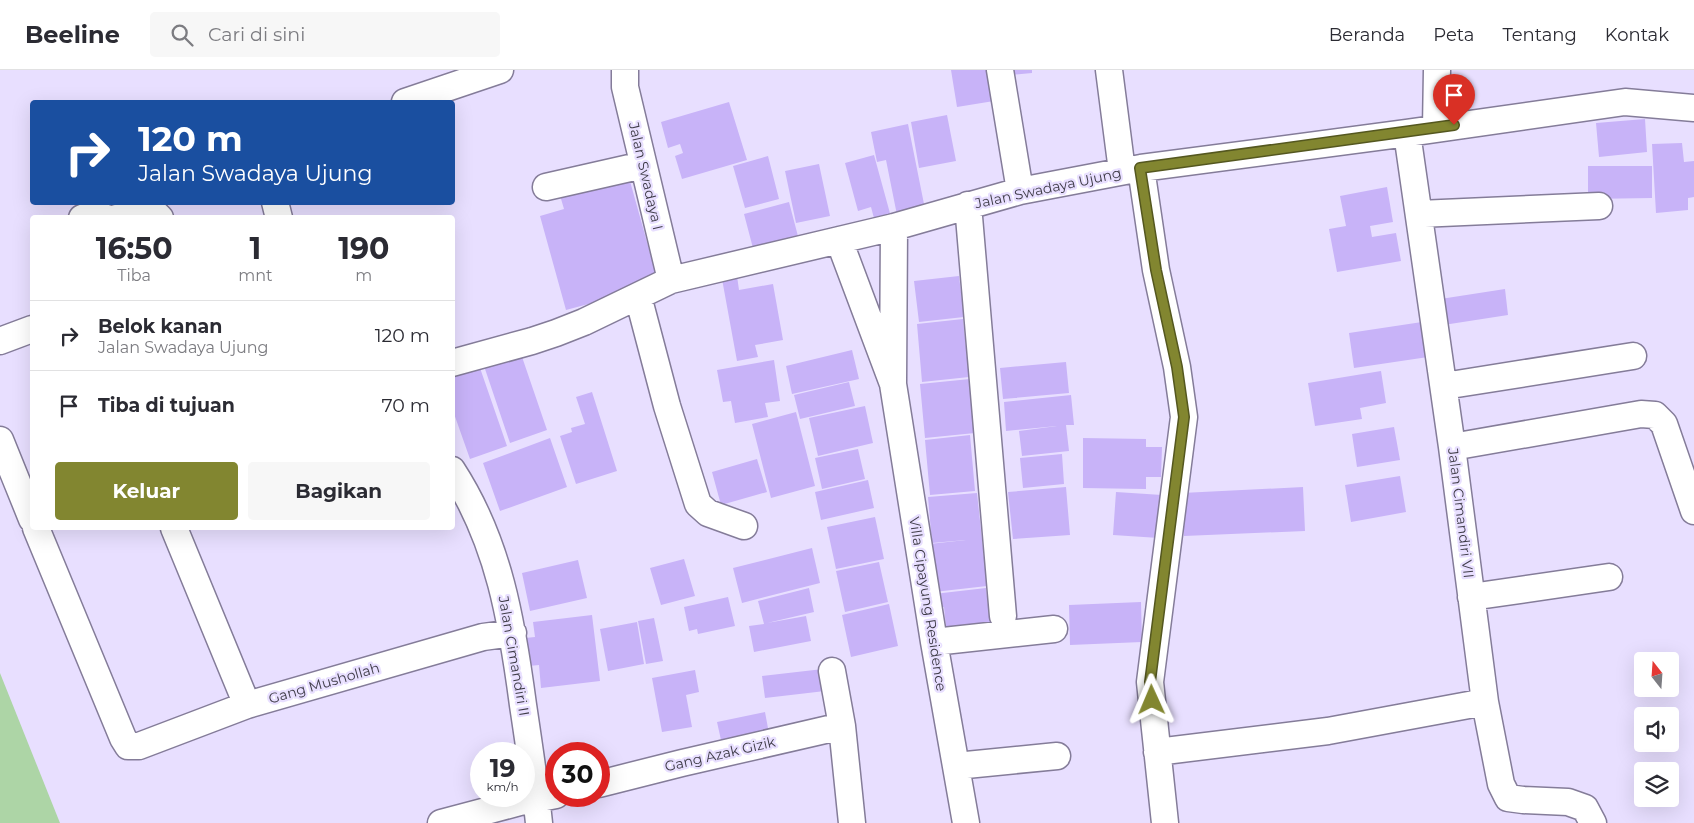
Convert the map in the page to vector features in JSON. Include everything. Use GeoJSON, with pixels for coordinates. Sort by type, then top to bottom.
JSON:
{"type":"FeatureCollection","features":[{"type":"Feature","properties":{"kind":"street"},"geometry":{"type":"LineString","coordinates":[[411,100],[500,70]]}},
{"type":"Feature","properties":{"kind":"street","name":"Jalan Swadaya I"},"geometry":{"type":"LineString","coordinates":[[625,70],[625,87],[671,280]]}},
{"type":"Feature","properties":{"kind":"street"},"geometry":{"type":"LineString","coordinates":[[1000,70],[1020,191]]}},
{"type":"Feature","properties":{"kind":"street"},"geometry":{"type":"LineString","coordinates":[[1109,70],[1177,367],[1184,417],[1150,682],[1165,823]]}},
{"type":"Feature","properties":{"kind":"street"},"geometry":{"type":"LineString","coordinates":[[1436,128],[1437,70]]}},
{"type":"Feature","properties":{"kind":"street","name":"Jalan Swadaya Ujung"},"geometry":{"type":"LineString","coordinates":[[455,361],[556,333],[584,322],[671,280],[894,227],[1020,191],[1131,170],[1625,102],[1694,108]]}},
{"type":"Feature","properties":{"kind":"street","name":"Jalan Cimandiri VII"},"geometry":{"type":"LineString","coordinates":[[1408,133],[1444,386],[1485,702],[1501,784],[1508,798],[1568,802],[1585,808],[1593,823]]}},
{"type":"Feature","properties":{"kind":"street"},"geometry":{"type":"LineString","coordinates":[[546,187],[643,164]]}},
{"type":"Feature","properties":{"kind":"street"},"geometry":{"type":"LineString","coordinates":[[968,205],[1003,616]]}},
{"type":"Feature","properties":{"kind":"street"},"geometry":{"type":"LineString","coordinates":[[1419,214],[1599,206]]}},
{"type":"Feature","properties":{"kind":"street"},"geometry":{"type":"LineString","coordinates":[[132,215],[153,211],[157,215]]}},
{"type":"Feature","properties":{"kind":"street","name":"Villa Cipayung Residence"},"geometry":{"type":"LineString","coordinates":[[894,227],[893,384],[934,642],[966,823]]}},
{"type":"Feature","properties":{"kind":"street","name":"Villa Cipayung Residence"},"geometry":{"type":"LineString","coordinates":[[839,240],[893,384]]}},
{"type":"Feature","properties":{"kind":"street"},"geometry":{"type":"LineString","coordinates":[[856,286],[893,280]]}},
{"type":"Feature","properties":{"kind":"street"},"geometry":{"type":"LineString","coordinates":[[638,296],[667,406],[698,504],[708,513],[744,526]]}},
{"type":"Feature","properties":{"kind":"street"},"geometry":{"type":"LineString","coordinates":[[0,341],[30,330]]}},
{"type":"Feature","properties":{"kind":"street"},"geometry":{"type":"LineString","coordinates":[[1444,386],[1633,356]]}},
{"type":"Feature","properties":{"kind":"street"},"geometry":{"type":"LineString","coordinates":[[1452,447],[1641,414],[1655,415],[1664,424],[1694,511]]}},
{"type":"Feature","properties":{"kind":"street"},"geometry":{"type":"LineString","coordinates":[[0,440],[30,514]]}},
{"type":"Feature","properties":{"kind":"street","name":"Jalan Cimandiri II"},"geometry":{"type":"LineString","coordinates":[[455,474],[468,493],[493,554],[513,633],[544,806]]}},
{"type":"Feature","properties":{"kind":"street","name":"Gang Mushollah"},"geometry":{"type":"LineString","coordinates":[[37,530],[128,746],[139,746],[247,705],[483,637],[513,633]]}},
{"type":"Feature","properties":{"kind":"street"},"geometry":{"type":"LineString","coordinates":[[175,530],[247,705]]}},
{"type":"Feature","properties":{"kind":"street"},"geometry":{"type":"LineString","coordinates":[[1471,597],[1609,577]]}},
{"type":"Feature","properties":{"kind":"street"},"geometry":{"type":"LineString","coordinates":[[934,642],[1054,629]]}},
{"type":"Feature","properties":{"kind":"street"},"geometry":{"type":"LineString","coordinates":[[832,671],[842,726],[852,823]]}},
{"type":"Feature","properties":{"kind":"street"},"geometry":{"type":"LineString","coordinates":[[1157,752],[1328,730],[1485,702]]}},
{"type":"Feature","properties":{"kind":"street","name":"Gang Azak Gizik"},"geometry":{"type":"LineString","coordinates":[[610,781],[842,726]]}},
{"type":"Feature","properties":{"kind":"street"},"geometry":{"type":"LineString","coordinates":[[956,766],[1057,756]]}},
{"type":"Feature","properties":{"kind":"street"},"geometry":{"type":"LineString","coordinates":[[441,823],[520,802],[544,806]]}},
{"type":"Feature","properties":{"kind":"green space"},"geometry":{"type":"Polygon","coordinates":[[[0,673],[60,823],[0,823],[0,673]]]}},
{"type":"Feature","properties":{"kind":"building"},"geometry":{"type":"Polygon","coordinates":[[[951,70],[995,70],[1000,100],[957,107],[951,70]]]}},
{"type":"Feature","properties":{"kind":"building"},"geometry":{"type":"Polygon","coordinates":[[[1009,70],[1032,70],[1032,73],[1009,75],[1009,70]]]}},
{"type":"Feature","properties":{"kind":"building"},"geometry":{"type":"Polygon","coordinates":[[[729,102],[747,160],[682,179],[675,156],[683,153],[680,144],[668,148],[661,122],[729,102]]]}},
{"type":"Feature","properties":{"kind":"building"},"geometry":{"type":"Polygon","coordinates":[[[947,115],[956,161],[919,168],[911,122],[947,115]]]}},
{"type":"Feature","properties":{"kind":"building"},"geometry":{"type":"Polygon","coordinates":[[[1645,119],[1647,152],[1599,157],[1596,123],[1645,119]]]}},
{"type":"Feature","properties":{"kind":"building"},"geometry":{"type":"Polygon","coordinates":[[[908,124],[925,209],[897,215],[886,160],[877,162],[871,132],[908,124]]]}},
{"type":"Feature","properties":{"kind":"building"},"geometry":{"type":"Polygon","coordinates":[[[1682,143],[1684,162],[1694,161],[1694,197],[1688,198],[1688,210],[1656,213],[1652,144],[1682,143]]]}},
{"type":"Feature","properties":{"kind":"building"},"geometry":{"type":"Polygon","coordinates":[[[874,155],[891,217],[875,222],[871,207],[858,211],[845,163],[874,155]]]}},
{"type":"Feature","properties":{"kind":"building"},"geometry":{"type":"Polygon","coordinates":[[[768,156],[779,199],[745,208],[733,166],[768,156]]]}},
{"type":"Feature","properties":{"kind":"building"},"geometry":{"type":"Polygon","coordinates":[[[819,164],[830,216],[796,223],[785,171],[819,164]]]}},
{"type":"Feature","properties":{"kind":"building"},"geometry":{"type":"Polygon","coordinates":[[[1588,166],[1652,166],[1652,198],[1588,199],[1588,166]]]}},
{"type":"Feature","properties":{"kind":"building"},"geometry":{"type":"Polygon","coordinates":[[[628,174],[659,285],[566,310],[540,216],[564,209],[559,192],[628,174]]]}},
{"type":"Feature","properties":{"kind":"building"},"geometry":{"type":"Polygon","coordinates":[[[1387,187],[1393,222],[1370,226],[1372,237],[1396,233],[1401,261],[1337,272],[1329,229],[1346,226],[1340,196],[1387,187]]]}},
{"type":"Feature","properties":{"kind":"building"},"geometry":{"type":"Polygon","coordinates":[[[789,202],[799,240],[754,252],[744,214],[789,202]]]}},
{"type":"Feature","properties":{"kind":"building"},"geometry":{"type":"Polygon","coordinates":[[[737,276],[739,290],[773,284],[783,340],[755,345],[758,357],[737,361],[722,279],[737,276]]]}},
{"type":"Feature","properties":{"kind":"building"},"geometry":{"type":"Polygon","coordinates":[[[959,276],[964,317],[919,322],[914,281],[959,276]]]}},
{"type":"Feature","properties":{"kind":"building"},"geometry":{"type":"Polygon","coordinates":[[[1505,289],[1508,315],[1437,326],[1434,300],[1505,289]]]}},
{"type":"Feature","properties":{"kind":"building"},"geometry":{"type":"Polygon","coordinates":[[[963,319],[969,377],[922,382],[917,324],[963,319]]]}},
{"type":"Feature","properties":{"kind":"building"},"geometry":{"type":"Polygon","coordinates":[[[1422,322],[1428,357],[1354,368],[1349,333],[1422,322]]]}},
{"type":"Feature","properties":{"kind":"building"},"geometry":{"type":"Polygon","coordinates":[[[852,350],[859,379],[792,394],[786,366],[852,350]]]}},
{"type":"Feature","properties":{"kind":"building"},"geometry":{"type":"Polygon","coordinates":[[[520,351],[547,430],[510,443],[483,363],[520,351]]]}},
{"type":"Feature","properties":{"kind":"building"},"geometry":{"type":"Polygon","coordinates":[[[774,360],[780,401],[765,403],[768,417],[735,423],[731,401],[723,402],[717,370],[774,360]]]}},
{"type":"Feature","properties":{"kind":"building"},"geometry":{"type":"Polygon","coordinates":[[[1066,362],[1069,393],[1003,399],[1000,368],[1066,362]]]}},
{"type":"Feature","properties":{"kind":"building"},"geometry":{"type":"Polygon","coordinates":[[[480,368],[507,446],[470,459],[455,416],[455,377],[480,368]]]}},
{"type":"Feature","properties":{"kind":"building"},"geometry":{"type":"Polygon","coordinates":[[[1381,371],[1386,403],[1360,408],[1362,419],[1315,426],[1308,383],[1381,371]]]}},
{"type":"Feature","properties":{"kind":"building"},"geometry":{"type":"Polygon","coordinates":[[[970,379],[975,433],[925,438],[920,384],[970,379]]]}},
{"type":"Feature","properties":{"kind":"building"},"geometry":{"type":"Polygon","coordinates":[[[849,382],[855,406],[800,419],[794,395],[849,382]]]}},
{"type":"Feature","properties":{"kind":"building"},"geometry":{"type":"Polygon","coordinates":[[[592,392],[617,471],[576,484],[560,436],[572,432],[571,428],[585,424],[576,397],[592,392]]]}},
{"type":"Feature","properties":{"kind":"building"},"geometry":{"type":"Polygon","coordinates":[[[1071,395],[1074,425],[1066,425],[1069,451],[1022,456],[1019,431],[1057,426],[1006,431],[1004,402],[1071,395]]]}},
{"type":"Feature","properties":{"kind":"building"},"geometry":{"type":"Polygon","coordinates":[[[865,406],[873,443],[818,456],[809,418],[865,406]]]}},
{"type":"Feature","properties":{"kind":"building"},"geometry":{"type":"Polygon","coordinates":[[[796,412],[815,486],[771,498],[752,424],[796,412]]]}},
{"type":"Feature","properties":{"kind":"building"},"geometry":{"type":"Polygon","coordinates":[[[1394,427],[1400,460],[1357,467],[1352,434],[1394,427]]]}},
{"type":"Feature","properties":{"kind":"building"},"geometry":{"type":"Polygon","coordinates":[[[970,435],[975,491],[930,495],[925,440],[970,435]]]}},
{"type":"Feature","properties":{"kind":"building"},"geometry":{"type":"Polygon","coordinates":[[[550,438],[567,487],[500,511],[483,463],[550,438]]]}},
{"type":"Feature","properties":{"kind":"building"},"geometry":{"type":"Polygon","coordinates":[[[1083,438],[1146,439],[1146,447],[1162,447],[1161,477],[1146,477],[1146,489],[1083,488],[1083,438]]]}},
{"type":"Feature","properties":{"kind":"building"},"geometry":{"type":"Polygon","coordinates":[[[858,449],[865,479],[822,489],[815,458],[858,449]]]}},
{"type":"Feature","properties":{"kind":"building"},"geometry":{"type":"Polygon","coordinates":[[[1062,454],[1064,484],[1023,488],[1020,458],[1062,454]]]}},
{"type":"Feature","properties":{"kind":"building"},"geometry":{"type":"Polygon","coordinates":[[[757,459],[767,492],[721,505],[712,472],[757,459]]]}},
{"type":"Feature","properties":{"kind":"building"},"geometry":{"type":"Polygon","coordinates":[[[1400,476],[1406,512],[1351,522],[1345,485],[1400,476]]]}},
{"type":"Feature","properties":{"kind":"building"},"geometry":{"type":"Polygon","coordinates":[[[868,480],[874,508],[821,520],[815,492],[868,480]]]}},
{"type":"Feature","properties":{"kind":"building"},"geometry":{"type":"Polygon","coordinates":[[[1066,487],[1070,535],[1013,539],[1008,492],[1066,487]]]}},
{"type":"Feature","properties":{"kind":"building"},"geometry":{"type":"Polygon","coordinates":[[[1303,487],[1305,531],[1184,536],[1182,493],[1303,487]]]}},
{"type":"Feature","properties":{"kind":"building"},"geometry":{"type":"Polygon","coordinates":[[[1116,492],[1162,495],[1159,538],[1113,535],[1116,492]]]}},
{"type":"Feature","properties":{"kind":"building"},"geometry":{"type":"Polygon","coordinates":[[[977,493],[987,586],[934,592],[929,544],[966,540],[932,543],[928,497],[977,493]]]}},
{"type":"Feature","properties":{"kind":"building"},"geometry":{"type":"Polygon","coordinates":[[[875,517],[884,559],[836,569],[827,527],[875,517]]]}},
{"type":"Feature","properties":{"kind":"building"},"geometry":{"type":"Polygon","coordinates":[[[812,548],[820,583],[742,603],[733,568],[812,548]]]}},
{"type":"Feature","properties":{"kind":"building"},"geometry":{"type":"Polygon","coordinates":[[[684,559],[695,596],[661,605],[650,568],[684,559]]]}},
{"type":"Feature","properties":{"kind":"building"},"geometry":{"type":"Polygon","coordinates":[[[578,560],[587,598],[530,611],[522,573],[578,560]]]}},
{"type":"Feature","properties":{"kind":"building"},"geometry":{"type":"Polygon","coordinates":[[[879,562],[888,602],[845,612],[836,571],[879,562]]]}},
{"type":"Feature","properties":{"kind":"building"},"geometry":{"type":"Polygon","coordinates":[[[809,588],[814,612],[767,623],[806,616],[811,641],[754,652],[749,626],[764,624],[758,601],[809,588]]]}},
{"type":"Feature","properties":{"kind":"building"},"geometry":{"type":"Polygon","coordinates":[[[986,588],[990,622],[946,627],[944,607],[936,608],[934,594],[986,588]]]}},
{"type":"Feature","properties":{"kind":"building"},"geometry":{"type":"Polygon","coordinates":[[[728,597],[735,626],[698,634],[697,629],[689,631],[684,607],[728,597]]]}},
{"type":"Feature","properties":{"kind":"building"},"geometry":{"type":"Polygon","coordinates":[[[1141,602],[1142,642],[1070,645],[1069,605],[1141,602]]]}},
{"type":"Feature","properties":{"kind":"building"},"geometry":{"type":"Polygon","coordinates":[[[889,604],[898,646],[851,657],[842,615],[889,604]]]}},
{"type":"Feature","properties":{"kind":"building"},"geometry":{"type":"Polygon","coordinates":[[[592,615],[600,681],[541,688],[539,665],[529,666],[525,638],[535,637],[533,622],[592,615]]]}},
{"type":"Feature","properties":{"kind":"building"},"geometry":{"type":"Polygon","coordinates":[[[654,618],[663,661],[646,664],[638,621],[654,618]]]}},
{"type":"Feature","properties":{"kind":"building"},"geometry":{"type":"Polygon","coordinates":[[[637,622],[644,664],[608,671],[600,629],[637,622]]]}},
{"type":"Feature","properties":{"kind":"building"},"geometry":{"type":"Polygon","coordinates":[[[823,669],[825,691],[765,698],[762,676],[823,669]]]}},
{"type":"Feature","properties":{"kind":"building"},"geometry":{"type":"Polygon","coordinates":[[[695,670],[699,692],[686,695],[692,727],[662,732],[652,678],[695,670]]]}},
{"type":"Feature","properties":{"kind":"building"},"geometry":{"type":"Polygon","coordinates":[[[765,712],[770,739],[723,749],[717,722],[765,712]]]}},
{"type":"Feature","properties":{"kind":"route"},"geometry":{"type":"LineString","coordinates":[[1152,700],[1150,682],[1184,417],[1177,367],[1156,270],[1140,168],[1408,133],[1454,125]]}}]}
